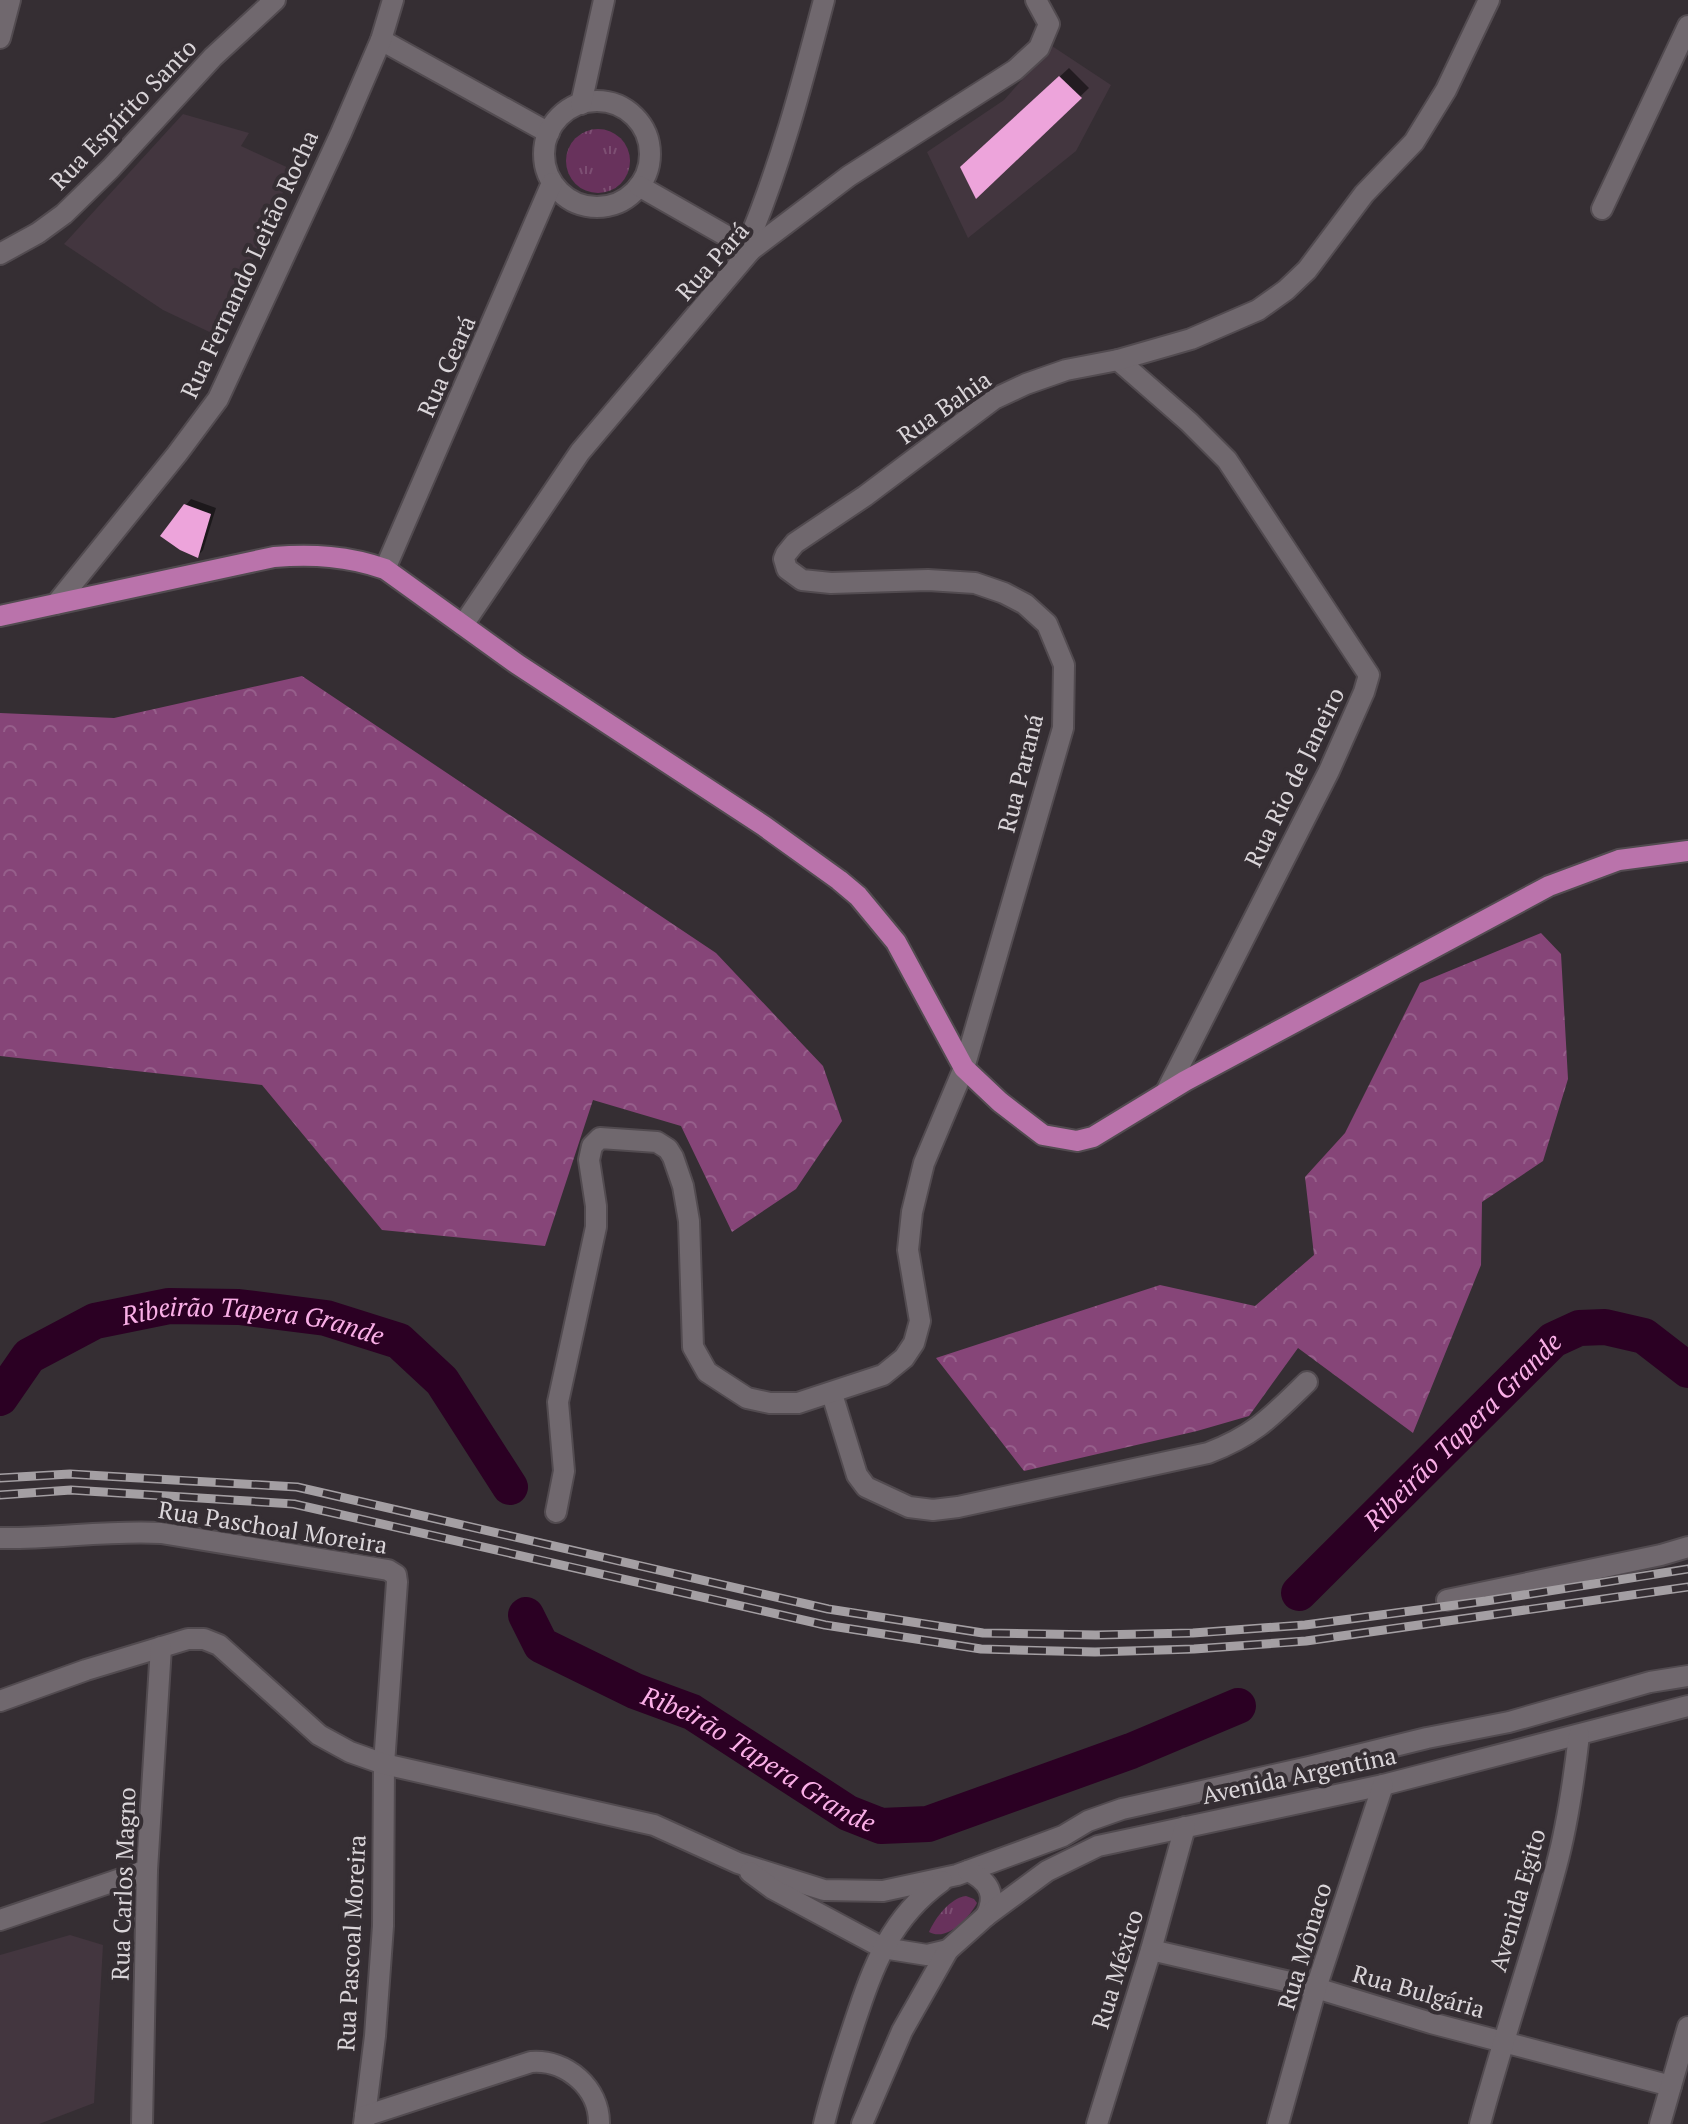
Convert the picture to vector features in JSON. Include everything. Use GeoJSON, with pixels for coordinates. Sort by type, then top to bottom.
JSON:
{"type":"FeatureCollection","features":[{"type":"Feature","properties":{"kind":"main road"},"geometry":{"type":"LineString","coordinates":[[0,616],[274,557],[321,556],[363,561],[385,569],[574,703],[764,826],[858,896],[896,942],[964,1068],[1000,1102],[1043,1135],[1062,1140],[1077,1141],[1093,1137],[1166,1092],[1549,886],[1619,860],[1688,851]]}},
{"type":"Feature","properties":{"kind":"street"},"geometry":{"type":"LineString","coordinates":[[0,38],[10,0]]}},
{"type":"Feature","properties":{"kind":"street","name":"Rua Espírito Santo"},"geometry":{"type":"LineString","coordinates":[[0,254],[64,214],[111,168],[213,57],[275,0]]}},
{"type":"Feature","properties":{"kind":"street","name":"Rua Fernando Leitão Rocha"},"geometry":{"type":"LineString","coordinates":[[56,604],[218,399],[341,133],[381,40],[393,0]]}},
{"type":"Feature","properties":{"kind":"street"},"geometry":{"type":"LineString","coordinates":[[581,104],[604,0]]}},
{"type":"Feature","properties":{"kind":"street"},"geometry":{"type":"LineString","coordinates":[[639,186],[748,249],[782,150],[824,0]]}},
{"type":"Feature","properties":{"kind":"street","name":"Rua Pará"},"geometry":{"type":"LineString","coordinates":[[463,625],[580,452],[748,249],[900,141],[996,84],[1029,59],[1046,37],[1049,24],[1046,13],[1036,0]]}},
{"type":"Feature","properties":{"kind":"street","name":"Rua Bahia"},"geometry":{"type":"LineString","coordinates":[[816,530],[994,399],[1046,376],[1191,339],[1258,310],[1286,290],[1307,270],[1373,184],[1414,142],[1446,90],[1489,0]]}},
{"type":"Feature","properties":{"kind":"street"},"geometry":{"type":"LineString","coordinates":[[1602,209],[1688,26]]}},
{"type":"Feature","properties":{"kind":"street"},"geometry":{"type":"LineString","coordinates":[[381,40],[549,133]]}},
{"type":"Feature","properties":{"kind":"street"},"geometry":{"type":"LineString","coordinates":[[600,101],[619,105],[635,116],[646,132],[650,150],[648,169],[639,186],[627,198],[612,205],[595,207],[578,204],[563,195],[552,183],[546,167],[544,150],[549,133],[568,110],[581,104],[600,101]]}},
{"type":"Feature","properties":{"kind":"street","name":"Rua Ceará"},"geometry":{"type":"LineString","coordinates":[[385,569],[552,183]]}},
{"type":"Feature","properties":{"kind":"street","name":"Rua Rio de Janeiro"},"geometry":{"type":"LineString","coordinates":[[1118,360],[1227,460],[1369,675],[1329,771],[1166,1092]]}},
{"type":"Feature","properties":{"kind":"street","name":"Rua Paraná"},"geometry":{"type":"LineString","coordinates":[[816,530],[795,543],[786,554],[785,564],[794,576],[802,580],[831,583],[928,580],[975,583],[1025,604],[1047,624],[1064,665],[1063,728],[964,1068]]}},
{"type":"Feature","properties":{"kind":"street"},"geometry":{"type":"LineString","coordinates":[[556,1512],[564,1471],[558,1402],[596,1227],[589,1160],[592,1146],[600,1138],[665,1145],[673,1157],[683,1186],[689,1221],[693,1347],[707,1372],[747,1398],[770,1403],[798,1403],[883,1375],[904,1358],[914,1343],[920,1321],[908,1250],[912,1212],[924,1163],[964,1068]]}},
{"type":"Feature","properties":{"kind":"street"},"geometry":{"type":"LineString","coordinates":[[832,1394],[860,1482],[874,1492],[909,1507],[933,1510],[1208,1453],[1240,1441],[1265,1423],[1307,1382]]}},
{"type":"Feature","properties":{"kind":"street","name":"Rua Paschoal Moreira"},"geometry":{"type":"LineString","coordinates":[[0,1538],[127,1531],[161,1533],[393,1572],[397,1582],[384,1764]]}},
{"type":"Feature","properties":{"kind":"street"},"geometry":{"type":"LineString","coordinates":[[1447,1600],[1688,1547]]}},
{"type":"Feature","properties":{"kind":"street"},"geometry":{"type":"LineString","coordinates":[[0,1701],[161,1647],[195,1638],[211,1640],[319,1735],[350,1752],[384,1764],[654,1825],[738,1863],[773,1889],[883,1948],[927,1955],[948,1950]]}},
{"type":"Feature","properties":{"kind":"street","name":"Rua Carlos Magno"},"geometry":{"type":"LineString","coordinates":[[142,2124],[147,1870],[161,1647]]}},
{"type":"Feature","properties":{"kind":"street","name":"Avenida Argentina"},"geometry":{"type":"LineString","coordinates":[[738,1863],[824,1890],[883,1891],[968,1871],[1063,1836],[1088,1821],[1122,1809],[1509,1722],[1650,1682],[1688,1676]]}},
{"type":"Feature","properties":{"kind":"street"},"geometry":{"type":"LineString","coordinates":[[1650,1682],[1648,1696],[1657,1713]]}},
{"type":"Feature","properties":{"kind":"street"},"geometry":{"type":"LineString","coordinates":[[1627,1688],[1635,1704],[1628,1720]]}},
{"type":"Feature","properties":{"kind":"street","name":"Avenida Argentina"},"geometry":{"type":"LineString","coordinates":[[862,2124],[902,2031],[948,1950],[986,1916],[1047,1871],[1098,1846],[1383,1785],[1688,1706]]}},
{"type":"Feature","properties":{"kind":"street","name":"Avenida Egito"},"geometry":{"type":"LineString","coordinates":[[1480,2124],[1502,2041],[1557,1866],[1572,1793],[1579,1735]]}},
{"type":"Feature","properties":{"kind":"street","name":"Rua Pascoal Moreira"},"geometry":{"type":"LineString","coordinates":[[364,2120],[375,2036],[383,1926],[384,1764]]}},
{"type":"Feature","properties":{"kind":"street","name":"Rua Mônaco"},"geometry":{"type":"LineString","coordinates":[[1278,2124],[1316,1988],[1383,1785]]}},
{"type":"Feature","properties":{"kind":"street","name":"Rua México"},"geometry":{"type":"LineString","coordinates":[[1097,2124],[1185,1827]]}},
{"type":"Feature","properties":{"kind":"street"},"geometry":{"type":"LineString","coordinates":[[0,1920],[147,1870]]}},
{"type":"Feature","properties":{"kind":"street"},"geometry":{"type":"LineString","coordinates":[[968,1871],[987,1883],[992,1895],[986,1916]]}},
{"type":"Feature","properties":{"kind":"street"},"geometry":{"type":"LineString","coordinates":[[824,2124],[835,2077],[866,1982],[883,1948],[902,1919],[930,1890],[948,1877]]}},
{"type":"Feature","properties":{"kind":"street","name":"Rua Bulgária"},"geometry":{"type":"LineString","coordinates":[[1151,1950],[1316,1988],[1671,2086]]}},
{"type":"Feature","properties":{"kind":"street"},"geometry":{"type":"LineString","coordinates":[[1660,2124],[1688,2027]]}},
{"type":"Feature","properties":{"kind":"street"},"geometry":{"type":"LineString","coordinates":[[364,2120],[531,2062],[544,2061],[567,2068],[592,2094],[599,2107],[599,2124]]}},
{"type":"Feature","properties":{"kind":"shaded area"},"geometry":{"type":"Polygon","coordinates":[[[1052,46],[1111,85],[1076,151],[968,238],[927,152],[1004,100],[1052,46]]]}},
{"type":"Feature","properties":{"kind":"shaded area"},"geometry":{"type":"Polygon","coordinates":[[[183,114],[249,133],[241,146],[293,170],[218,336],[163,310],[64,244],[183,114]]]}},
{"type":"Feature","properties":{"kind":"shaded area"},"geometry":{"type":"Polygon","coordinates":[[[70,1935],[103,1945],[94,2103],[39,2124],[0,2124],[0,1955],[70,1935]]]}},
{"type":"Feature","properties":{"kind":"green space"},"geometry":{"type":"Polygon","coordinates":[[[598,129],[610,131],[621,138],[628,149],[628,173],[621,184],[610,191],[598,193],[586,191],[575,184],[568,173],[566,161],[568,149],[575,138],[586,131],[598,129]]]}},
{"type":"Feature","properties":{"kind":"green space"},"geometry":{"type":"Polygon","coordinates":[[[302,676],[716,953],[823,1066],[842,1121],[796,1189],[732,1232],[681,1126],[593,1100],[545,1246],[382,1230],[262,1085],[0,1056],[0,713],[114,718],[302,676]]]}},
{"type":"Feature","properties":{"kind":"green space"},"geometry":{"type":"Polygon","coordinates":[[[1541,933],[1561,954],[1568,1079],[1543,1161],[1482,1202],[1481,1265],[1413,1433],[1298,1348],[1249,1416],[1024,1471],[936,1358],[1160,1285],[1255,1306],[1314,1255],[1305,1177],[1345,1133],[1420,983],[1541,933]]]}},
{"type":"Feature","properties":{"kind":"green space"},"geometry":{"type":"Polygon","coordinates":[[[966,1896],[977,1903],[957,1927],[943,1934],[929,1932],[954,1900],[966,1896]]]}},
{"type":"Feature","properties":{"kind":"building"},"geometry":{"type":"Polygon","coordinates":[[[1059,76],[1082,98],[976,199],[960,167],[1059,76]]]}},
{"type":"Feature","properties":{"kind":"building"},"geometry":{"type":"Polygon","coordinates":[[[184,504],[211,514],[198,558],[160,536],[184,504]]]}},
{"type":"Feature","properties":{"kind":"waterway","name":"Ribeirão Tapera Grande"},"geometry":{"type":"LineString","coordinates":[[0,1398],[29,1356],[95,1321],[169,1306],[239,1307],[326,1318],[399,1341],[442,1381],[510,1487]]}},
{"type":"Feature","properties":{"kind":"waterway","name":"Ribeirão Tapera Grande"},"geometry":{"type":"LineString","coordinates":[[1299,1593],[1553,1340],[1579,1328],[1605,1327],[1644,1336],[1688,1370]]}},
{"type":"Feature","properties":{"kind":"waterway","name":"Ribeirão Tapera Grande"},"geometry":{"type":"LineString","coordinates":[[526,1615],[541,1645],[635,1691],[692,1712],[848,1813],[881,1826],[928,1824],[1131,1751],[1238,1706]]}},
{"type":"Feature","properties":{"kind":"railway"},"geometry":{"type":"LineString","coordinates":[[0,1478],[70,1474],[297,1487],[828,1609],[983,1633],[1193,1633],[1305,1625],[1486,1601],[1688,1569]]}},
{"type":"Feature","properties":{"kind":"railway"},"geometry":{"type":"LineString","coordinates":[[0,1495],[71,1490],[294,1504],[825,1625],[981,1649],[1095,1652],[1306,1641],[1688,1587]]}}]}
